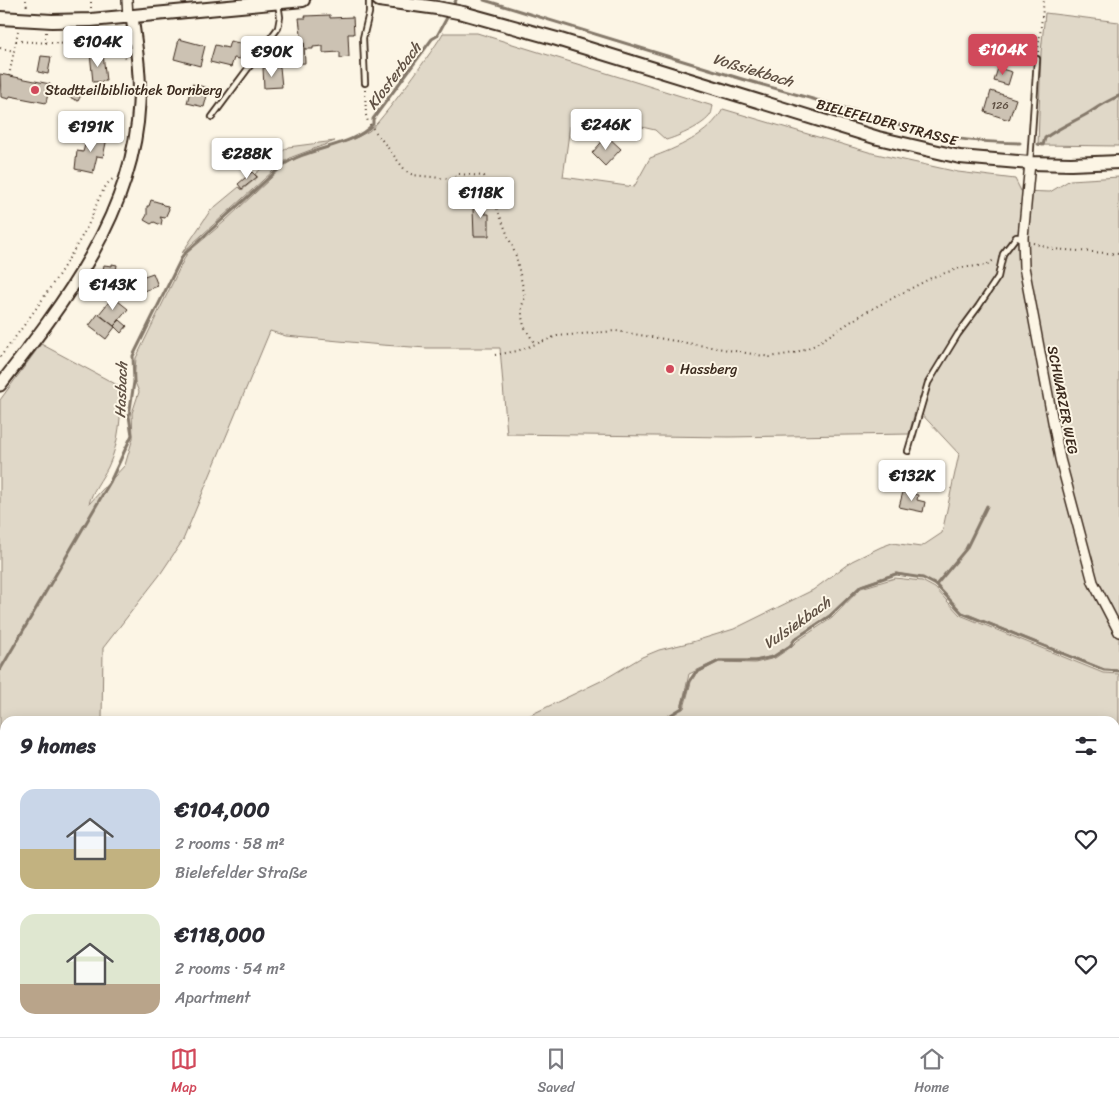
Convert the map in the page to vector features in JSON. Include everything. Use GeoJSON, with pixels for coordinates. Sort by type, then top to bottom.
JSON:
{"type":"FeatureCollection","features":[{"type":"Feature","properties":{"kind":"main road"},"geometry":{"type":"LineString","coordinates":[[0,18],[52,21],[103,19],[302,0]]}},
{"type":"Feature","properties":{"kind":"main road","name":"BIELEFELDER STRASSE"},"geometry":{"type":"LineString","coordinates":[[379,0],[457,12],[557,39],[878,138],[960,157],[1030,163],[1119,162]]}},
{"type":"Feature","properties":{"kind":"street"},"geometry":{"type":"LineString","coordinates":[[0,385],[54,314],[79,277],[104,232],[116,204],[137,129],[139,104],[139,77],[127,0]]}},
{"type":"Feature","properties":{"kind":"street","name":"SCHWARZER WEG"},"geometry":{"type":"LineString","coordinates":[[1030,163],[1023,239],[1024,268],[1060,459],[1093,582],[1119,632]]}},
{"type":"Feature","properties":{"kind":"lane"},"geometry":{"type":"LineString","coordinates":[[365,83],[363,38],[369,12],[369,0]]}},
{"type":"Feature","properties":{"kind":"lane"},"geometry":{"type":"LineString","coordinates":[[212,117],[278,28],[280,17],[278,2]]}},
{"type":"Feature","properties":{"kind":"lane"},"geometry":{"type":"LineString","coordinates":[[1030,163],[1037,59]]}},
{"type":"Feature","properties":{"kind":"lane"},"geometry":{"type":"LineString","coordinates":[[908,451],[928,383],[958,334],[998,277],[1003,254],[1016,237],[1023,239]]}},
{"type":"Feature","properties":{"kind":"path"},"geometry":{"type":"LineString","coordinates":[[1037,59],[1044,0]]}},
{"type":"Feature","properties":{"kind":"path"},"geometry":{"type":"LineString","coordinates":[[103,19],[121,40],[126,60]]}},
{"type":"Feature","properties":{"kind":"path"},"geometry":{"type":"LineString","coordinates":[[9,76],[19,20]]}},
{"type":"Feature","properties":{"kind":"path"},"geometry":{"type":"LineString","coordinates":[[16,42],[68,44]]}},
{"type":"Feature","properties":{"kind":"path"},"geometry":{"type":"LineString","coordinates":[[0,48],[14,51]]}},
{"type":"Feature","properties":{"kind":"path"},"geometry":{"type":"LineString","coordinates":[[365,83],[368,122],[405,170],[413,175],[460,180],[460,194]]}},
{"type":"Feature","properties":{"kind":"path"},"geometry":{"type":"LineString","coordinates":[[0,357],[46,295],[74,251],[105,186],[111,180],[126,173]]}},
{"type":"Feature","properties":{"kind":"path"},"geometry":{"type":"LineString","coordinates":[[451,180],[458,174],[484,176],[516,256],[525,297],[522,306],[524,326],[535,344]]}},
{"type":"Feature","properties":{"kind":"path"},"geometry":{"type":"LineString","coordinates":[[1023,239],[1053,249],[1119,254]]}},
{"type":"Feature","properties":{"kind":"path"},"geometry":{"type":"LineString","coordinates":[[495,355],[508,354],[557,336],[616,331],[643,334],[770,357],[794,353],[813,346],[866,312],[932,278],[960,268],[986,265],[1003,254]]}},
{"type":"Feature","properties":{"kind":"shaded area"},"geometry":{"type":"Polygon","coordinates":[[[1045,13],[1119,22],[1119,146],[1038,145],[1041,52],[1045,13]]]}},
{"type":"Feature","properties":{"kind":"shaded area"},"geometry":{"type":"Polygon","coordinates":[[[443,33],[477,33],[713,106],[711,114],[703,122],[666,140],[655,130],[572,111],[563,177],[634,187],[650,158],[691,140],[709,126],[723,109],[872,153],[958,172],[1015,179],[1021,191],[1050,192],[1070,180],[1119,177],[1119,670],[1104,669],[962,612],[936,584],[923,578],[896,573],[861,585],[829,615],[795,638],[790,645],[773,656],[755,660],[719,660],[689,674],[681,710],[684,708],[691,682],[696,674],[719,662],[755,663],[775,658],[832,618],[861,588],[895,578],[922,581],[935,588],[960,615],[1103,673],[1119,674],[1119,716],[528,716],[605,679],[642,657],[659,650],[734,629],[813,590],[852,561],[881,547],[892,543],[921,547],[942,533],[959,454],[916,408],[909,434],[729,437],[507,434],[500,348],[427,348],[382,345],[286,336],[270,331],[183,540],[159,576],[103,648],[102,716],[0,716],[0,400],[41,344],[121,387],[120,418],[115,448],[108,467],[89,504],[125,465],[133,438],[132,413],[139,392],[134,380],[136,358],[187,253],[224,222],[286,164],[306,154],[349,141],[369,131],[384,115],[443,33]]]}},
{"type":"Feature","properties":{"kind":"shaded area"},"geometry":{"type":"Polygon","coordinates":[[[335,141],[292,157],[282,163],[182,253],[210,211],[239,187],[242,190],[258,177],[255,174],[288,147],[335,141]]]}},
{"type":"Feature","properties":{"kind":"building"},"geometry":{"type":"Polygon","coordinates":[[[330,15],[330,18],[353,17],[354,34],[348,34],[349,57],[340,58],[340,52],[323,53],[323,46],[305,49],[304,43],[302,43],[299,18],[330,15]]]}},
{"type":"Feature","properties":{"kind":"building"},"geometry":{"type":"Polygon","coordinates":[[[112,37],[114,53],[97,55],[95,39],[112,37]]]}},
{"type":"Feature","properties":{"kind":"building"},"geometry":{"type":"Polygon","coordinates":[[[95,39],[96,49],[82,50],[81,41],[95,39]]]}},
{"type":"Feature","properties":{"kind":"building"},"geometry":{"type":"Polygon","coordinates":[[[179,39],[205,46],[200,66],[174,59],[179,39]]]}},
{"type":"Feature","properties":{"kind":"building"},"geometry":{"type":"Polygon","coordinates":[[[230,41],[244,44],[240,59],[234,58],[231,67],[210,62],[215,45],[228,48],[230,41]]]}},
{"type":"Feature","properties":{"kind":"building"},"geometry":{"type":"Polygon","coordinates":[[[290,43],[304,43],[305,63],[290,64],[290,43]]]}},
{"type":"Feature","properties":{"kind":"building"},"geometry":{"type":"Polygon","coordinates":[[[96,52],[97,55],[103,54],[106,81],[93,82],[90,53],[96,52]]]}},
{"type":"Feature","properties":{"kind":"building"},"geometry":{"type":"Polygon","coordinates":[[[41,56],[51,57],[48,74],[38,72],[41,56]]]}},
{"type":"Feature","properties":{"kind":"building"},"geometry":{"type":"Polygon","coordinates":[[[280,67],[282,87],[264,88],[263,68],[280,67]]]}},
{"type":"Feature","properties":{"kind":"building"},"geometry":{"type":"Polygon","coordinates":[[[998,68],[1012,72],[1008,85],[994,81],[998,68]]]}},
{"type":"Feature","properties":{"kind":"building"},"geometry":{"type":"Polygon","coordinates":[[[0,74],[50,84],[46,103],[10,96],[9,99],[1,97],[0,74]]]}},
{"type":"Feature","properties":{"kind":"building"},"geometry":{"type":"Polygon","coordinates":[[[192,84],[209,88],[204,107],[187,103],[192,84]]]}},
{"type":"Feature","properties":{"kind":"building"},"geometry":{"type":"Polygon","coordinates":[[[73,89],[82,93],[78,101],[69,97],[73,89]]]}},
{"type":"Feature","properties":{"kind":"building"},"geometry":{"type":"Polygon","coordinates":[[[991,91],[1016,99],[1009,120],[985,112],[991,91]]]}},
{"type":"Feature","properties":{"kind":"building"},"geometry":{"type":"Polygon","coordinates":[[[84,116],[105,121],[102,137],[81,133],[84,116]]]}},
{"type":"Feature","properties":{"kind":"building"},"geometry":{"type":"Polygon","coordinates":[[[88,134],[107,138],[103,157],[97,156],[93,173],[75,169],[77,151],[83,152],[88,134]]]}},
{"type":"Feature","properties":{"kind":"building"},"geometry":{"type":"Polygon","coordinates":[[[607,136],[621,149],[605,166],[592,153],[607,136]]]}},
{"type":"Feature","properties":{"kind":"building"},"geometry":{"type":"Polygon","coordinates":[[[252,172],[257,177],[242,189],[238,184],[252,172]]]}},
{"type":"Feature","properties":{"kind":"building"},"geometry":{"type":"Polygon","coordinates":[[[477,197],[485,197],[485,214],[489,214],[489,236],[474,236],[473,209],[477,209],[477,197]]]}},
{"type":"Feature","properties":{"kind":"building"},"geometry":{"type":"Polygon","coordinates":[[[151,200],[168,206],[169,209],[165,218],[160,217],[162,220],[161,225],[154,222],[151,224],[144,220],[147,215],[147,206],[149,206],[151,200]]]}},
{"type":"Feature","properties":{"kind":"building"},"geometry":{"type":"Polygon","coordinates":[[[112,264],[117,265],[115,277],[102,275],[104,265],[112,266],[112,264]]]}},
{"type":"Feature","properties":{"kind":"building"},"geometry":{"type":"Polygon","coordinates":[[[153,273],[158,286],[138,293],[133,280],[153,273]]]}},
{"type":"Feature","properties":{"kind":"building"},"geometry":{"type":"Polygon","coordinates":[[[113,297],[128,309],[114,326],[99,314],[113,297]]]}},
{"type":"Feature","properties":{"kind":"building"},"geometry":{"type":"Polygon","coordinates":[[[98,314],[115,327],[106,339],[89,326],[98,314]]]}},
{"type":"Feature","properties":{"kind":"building"},"geometry":{"type":"Polygon","coordinates":[[[120,320],[127,326],[121,333],[114,326],[120,320]]]}},
{"type":"Feature","properties":{"kind":"building"},"geometry":{"type":"Polygon","coordinates":[[[903,492],[918,495],[917,500],[925,502],[923,512],[899,507],[903,492]]]}},
{"type":"Feature","properties":{"kind":"waterway"},"geometry":{"type":"LineString","coordinates":[[452,8],[456,0]]}},
{"type":"Feature","properties":{"kind":"waterway","name":"Voßsiekbach"},"geometry":{"type":"LineString","coordinates":[[484,0],[919,131],[952,138],[1020,143]]}},
{"type":"Feature","properties":{"kind":"waterway","name":"Hasbach"},"geometry":{"type":"LineString","coordinates":[[0,670],[110,482],[132,435],[129,416],[134,382],[133,356],[183,255],[283,165],[305,154],[354,138],[373,124],[373,119],[432,39],[437,36],[449,14]]}},
{"type":"Feature","properties":{"kind":"waterway","name":"Voßsiekbach"},"geometry":{"type":"LineString","coordinates":[[1038,144],[1043,145],[1045,138],[1050,134],[1119,96]]}},
{"type":"Feature","properties":{"kind":"waterway","name":"Vulsiekbach"},"geometry":{"type":"LineString","coordinates":[[936,585],[966,549],[987,506]]}},
{"type":"Feature","properties":{"kind":"waterway","name":"Vulsiekbach"},"geometry":{"type":"LineString","coordinates":[[669,716],[682,708],[690,680],[695,673],[719,661],[755,661],[773,657],[790,646],[795,639],[830,616],[861,586],[896,574],[923,578],[936,585],[962,613],[1104,670],[1119,671]]}},
{"type":"Feature","properties":{"kind":"place","name":"Stadtteilbibliothek Dornberg"},"geometry":{"type":"Point","coordinates":[35,90]}},
{"type":"Feature","properties":{"kind":"place","name":"Hassberg"},"geometry":{"type":"Point","coordinates":[670,369]}},
{"type":"Feature","properties":{"kind":"water label","name":"Klosterbach"},"geometry":{"type":"Point","coordinates":[394,76]}}]}
